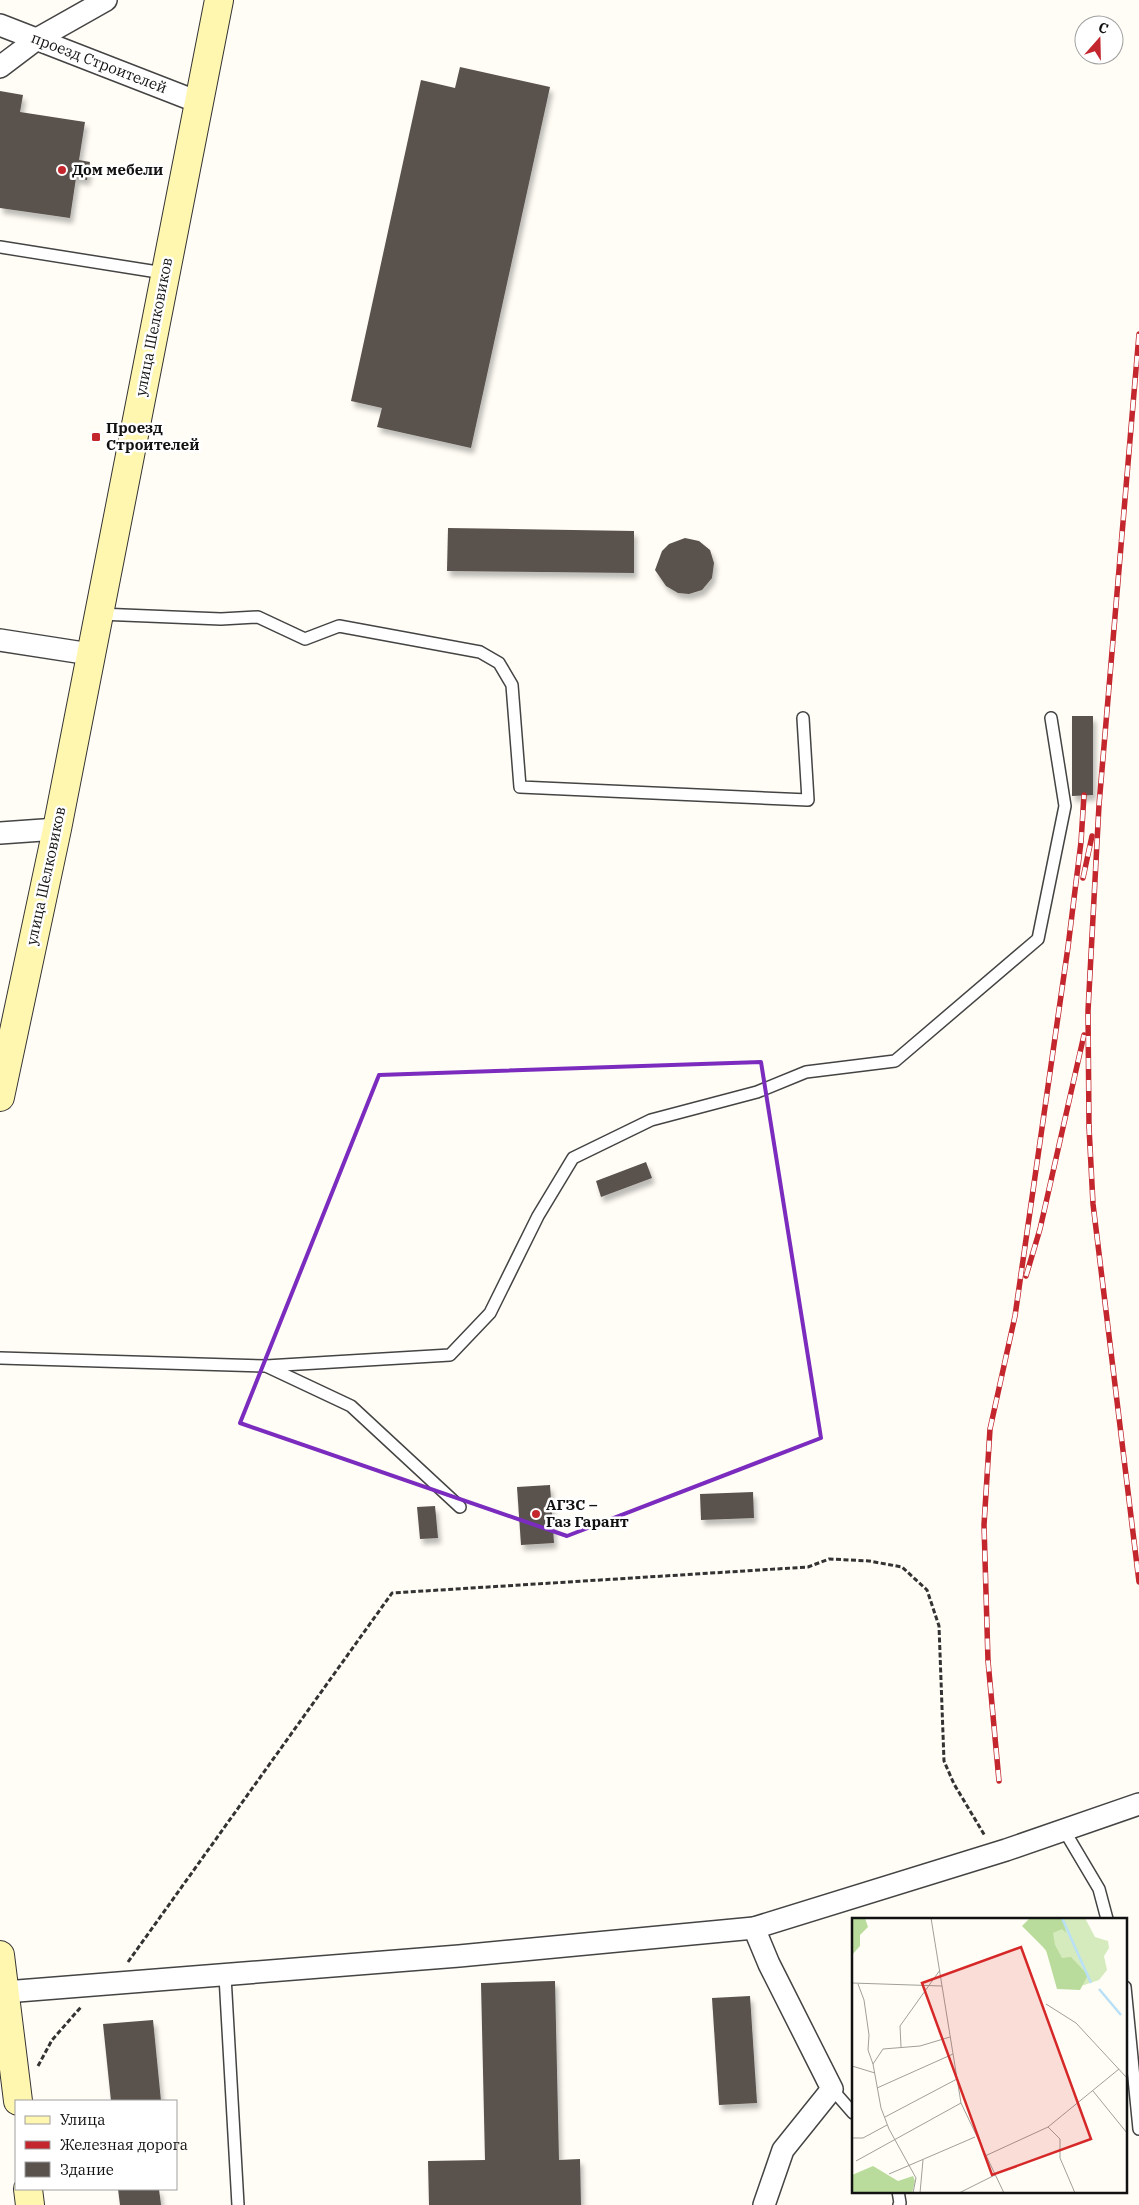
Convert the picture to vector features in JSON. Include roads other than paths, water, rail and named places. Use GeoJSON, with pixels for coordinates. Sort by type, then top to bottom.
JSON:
{"type":"FeatureCollection","features":[{"type":"Feature","properties":{"kind":"street"},"geometry":{"type":"LineString","coordinates":[[0,67],[37,39],[106,0]]}},
{"type":"Feature","properties":{"kind":"street","name":"улица Шелковиков"},"geometry":{"type":"LineString","coordinates":[[0,1097],[57,829],[97,614],[219,0]]}},
{"type":"Feature","properties":{"kind":"street","name":"проезд Строителей"},"geometry":{"type":"LineString","coordinates":[[0,25],[198,102]]}},
{"type":"Feature","properties":{"kind":"street"},"geometry":{"type":"LineString","coordinates":[[0,640],[90,654]]}},
{"type":"Feature","properties":{"kind":"street"},"geometry":{"type":"LineString","coordinates":[[0,833],[57,829]]}},
{"type":"Feature","properties":{"kind":"street"},"geometry":{"type":"LineString","coordinates":[[5,1992],[486,1954],[754,1928],[996,1853],[1139,1804]]}},
{"type":"Feature","properties":{"kind":"street"},"geometry":{"type":"LineString","coordinates":[[754,1928],[769,1964],[832,2089],[783,2150],[764,2205]]}},
{"type":"Feature","properties":{"kind":"street"},"geometry":{"type":"LineString","coordinates":[[0,1955],[23,2089]]}},
{"type":"Feature","properties":{"kind":"street"},"geometry":{"type":"LineString","coordinates":[[28,2190],[30,2205]]}},
{"type":"Feature","properties":{"kind":"lane"},"geometry":{"type":"LineString","coordinates":[[0,247],[164,273]]}},
{"type":"Feature","properties":{"kind":"lane"},"geometry":{"type":"LineString","coordinates":[[97,614],[220,619],[258,617],[305,639],[339,626],[480,652],[499,663],[512,685],[520,787],[808,800],[803,718]]}},
{"type":"Feature","properties":{"kind":"lane"},"geometry":{"type":"LineString","coordinates":[[0,1358],[266,1366],[450,1355],[490,1313],[538,1216],[573,1158],[652,1120],[757,1092],[806,1072],[895,1061],[1038,939],[1066,806],[1050,718]]}},
{"type":"Feature","properties":{"kind":"lane"},"geometry":{"type":"LineString","coordinates":[[266,1366],[352,1406],[460,1507]]}},
{"type":"Feature","properties":{"kind":"lane"},"geometry":{"type":"LineString","coordinates":[[1064,1830],[1099,1889],[1107,1918]]}},
{"type":"Feature","properties":{"kind":"lane"},"geometry":{"type":"LineString","coordinates":[[225,1976],[238,2205]]}},
{"type":"Feature","properties":{"kind":"lane"},"geometry":{"type":"LineString","coordinates":[[1126,1997],[1139,2129]]}},
{"type":"Feature","properties":{"kind":"lane"},"geometry":{"type":"LineString","coordinates":[[832,2089],[852,2112]]}},
{"type":"Feature","properties":{"kind":"lane"},"geometry":{"type":"LineString","coordinates":[[898,2192],[899,2205]]}},
{"type":"Feature","properties":{"kind":"railway"},"geometry":{"type":"LineString","coordinates":[[1139,334],[1099,805],[1088,1011],[1089,1127],[1093,1204],[1139,1582]]}},
{"type":"Feature","properties":{"kind":"railway"},"geometry":{"type":"LineString","coordinates":[[999,1781],[988,1661],[984,1525],[990,1429],[1015,1316],[1068,947],[1081,842],[1084,795]]}},
{"type":"Feature","properties":{"kind":"railway"},"geometry":{"type":"LineString","coordinates":[[1083,878],[1092,836]]}},
{"type":"Feature","properties":{"kind":"railway"},"geometry":{"type":"LineString","coordinates":[[1026,1276],[1040,1229],[1084,1035]]}},
{"type":"Feature","properties":{"kind":"place","name":"Дом мебели"},"geometry":{"type":"Point","coordinates":[62,170]}},
{"type":"Feature","properties":{"kind":"place","name":"Проезд Строителей"},"geometry":{"type":"Point","coordinates":[96,437]}},
{"type":"Feature","properties":{"kind":"place","name":"АГЗС – Газ Гарант"},"geometry":{"type":"Point","coordinates":[536,1514]}}]}
